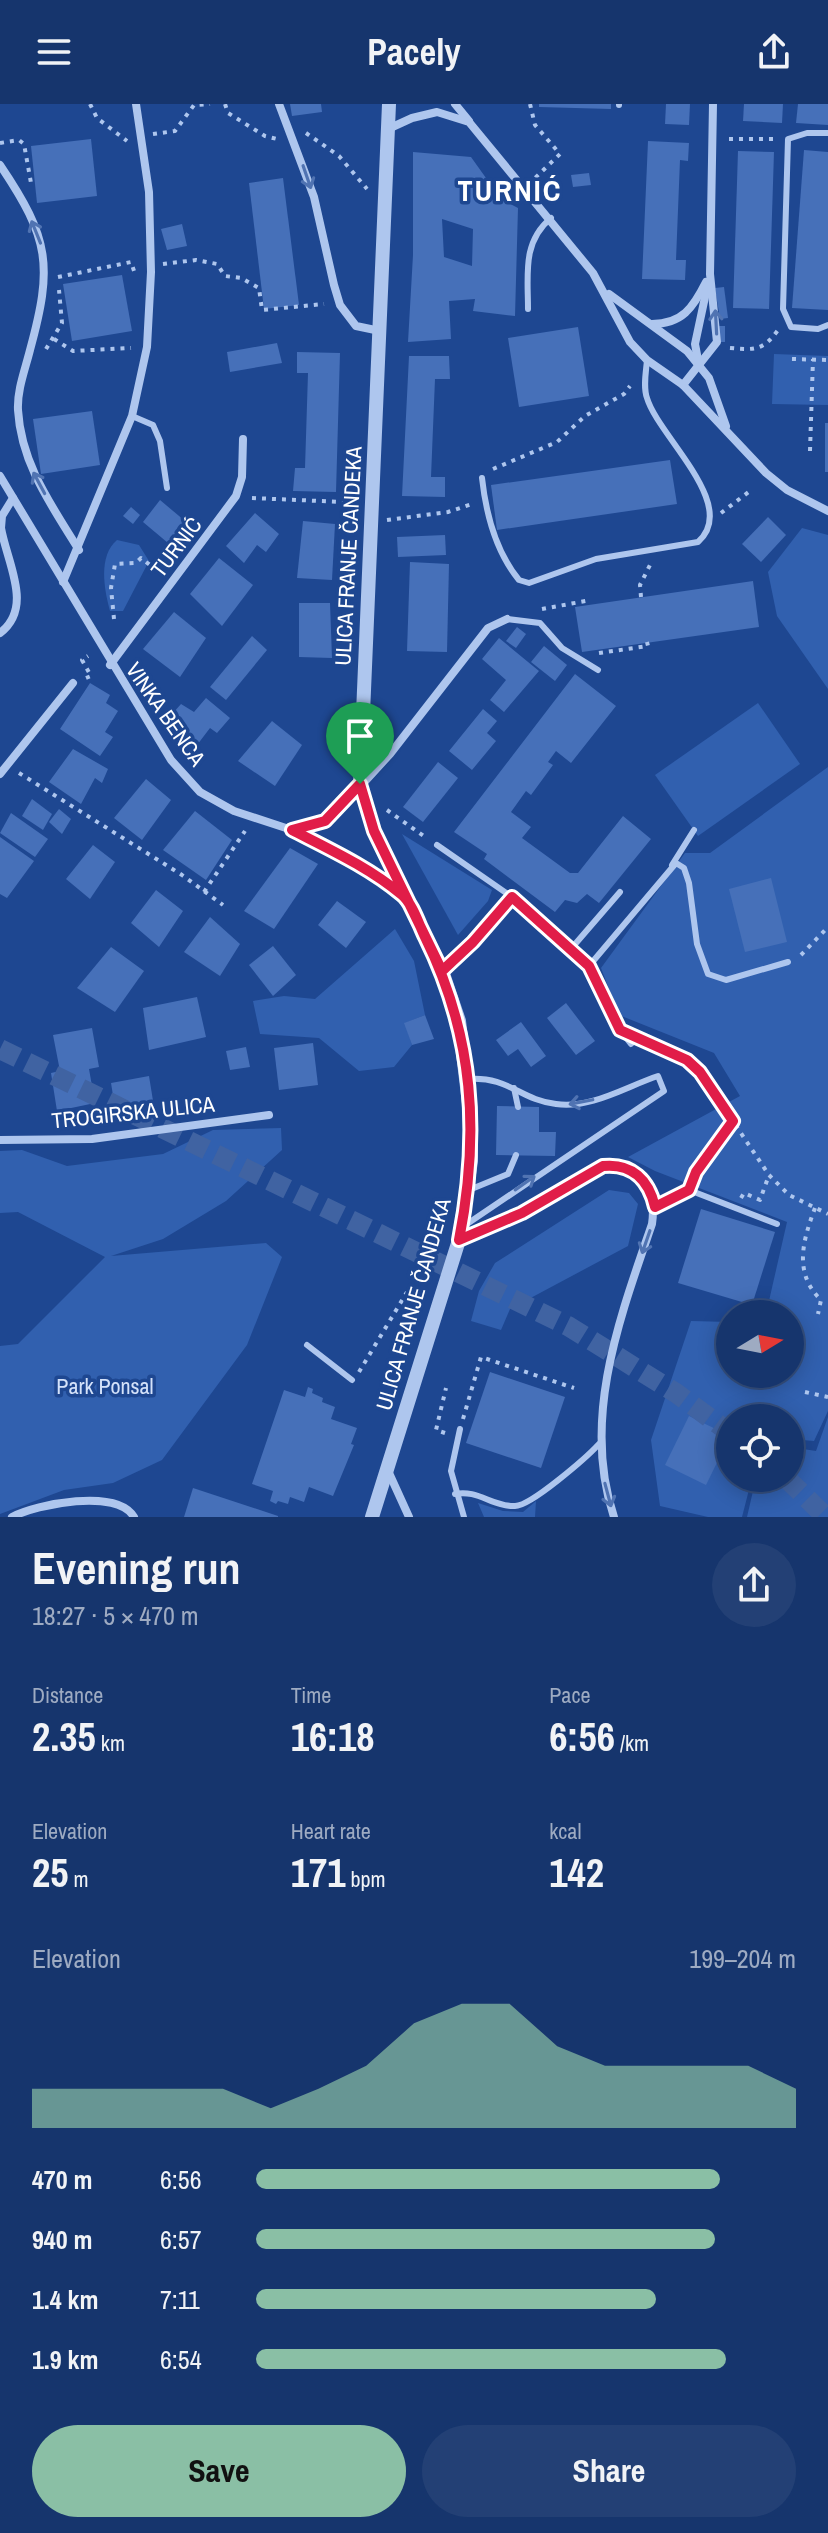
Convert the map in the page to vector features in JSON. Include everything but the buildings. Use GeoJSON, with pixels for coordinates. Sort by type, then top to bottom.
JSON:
{"type":"FeatureCollection","features":[{"type":"Feature","properties":{"kind":"street"},"geometry":{"type":"LineString","coordinates":[[63,582],[79,550],[132,416],[147,347],[150,300],[144,147],[136,104]]}},
{"type":"Feature","properties":{"kind":"street"},"geometry":{"type":"LineString","coordinates":[[279,104],[314,197],[340,305],[356,326],[380,331]]}},
{"type":"Feature","properties":{"kind":"street","name":"ULICA FRANJE ČANDEKA"},"geometry":{"type":"LineString","coordinates":[[372,1517],[460,1234],[471,1161],[468,1079],[459,1021],[442,971],[374,831],[360,784],[389,104]]}},
{"type":"Feature","properties":{"kind":"street"},"geometry":{"type":"LineString","coordinates":[[455,104],[551,218],[607,292],[630,342],[647,360],[683,385],[766,473],[787,490],[828,511]]}},
{"type":"Feature","properties":{"kind":"street"},"geometry":{"type":"LineString","coordinates":[[683,385],[717,342],[710,274],[713,104]]}},
{"type":"Feature","properties":{"kind":"street"},"geometry":{"type":"LineString","coordinates":[[388,129],[412,118],[437,112],[469,122]]}},
{"type":"Feature","properties":{"kind":"street"},"geometry":{"type":"LineString","coordinates":[[0,165],[33,223],[43,250],[47,276],[18,399],[21,433],[38,483],[79,550]]}},
{"type":"Feature","properties":{"kind":"street"},"geometry":{"type":"LineString","coordinates":[[651,324],[676,321],[686,314],[710,274]]}},
{"type":"Feature","properties":{"kind":"street"},"geometry":{"type":"LineString","coordinates":[[698,363],[695,344],[710,274]]}},
{"type":"Feature","properties":{"kind":"street"},"geometry":{"type":"LineString","coordinates":[[607,292],[677,341],[698,363],[709,378],[728,430]]}},
{"type":"Feature","properties":{"kind":"street","name":"TURNIĆ"},"geometry":{"type":"LineString","coordinates":[[110,665],[236,496],[242,477],[243,439]]}},
{"type":"Feature","properties":{"kind":"street","name":"VINKA BENCA"},"geometry":{"type":"LineString","coordinates":[[0,476],[110,665],[171,760],[200,792],[234,811],[292,830],[346,858],[405,897]]}},
{"type":"Feature","properties":{"kind":"street"},"geometry":{"type":"LineString","coordinates":[[0,633],[12,624],[18,605],[1,528],[2,516],[13,498]]}},
{"type":"Feature","properties":{"kind":"street"},"geometry":{"type":"LineString","coordinates":[[292,830],[325,821],[390,754],[488,628],[507,619]]}},
{"type":"Feature","properties":{"kind":"street"},"geometry":{"type":"LineString","coordinates":[[0,774],[73,683]]}},
{"type":"Feature","properties":{"kind":"street","name":"TROGIRSKA ULICA"},"geometry":{"type":"LineString","coordinates":[[0,1140],[92,1139],[269,1115]]}},
{"type":"Feature","properties":{"kind":"street"},"geometry":{"type":"LineString","coordinates":[[460,1234],[522,1213],[603,1166],[618,1164],[633,1170],[652,1193],[655,1207],[609,1362],[599,1444],[602,1473],[614,1517]]}},
{"type":"Feature","properties":{"kind":"street"},"geometry":{"type":"LineString","coordinates":[[388,1468],[409,1517]]}},
{"type":"Feature","properties":{"kind":"street"},"geometry":{"type":"LineString","coordinates":[[12,1517],[33,1507],[68,1503],[117,1502],[132,1514]]}},
{"type":"Feature","properties":{"kind":"lane"},"geometry":{"type":"LineString","coordinates":[[828,133],[807,133],[788,139],[783,293],[786,320],[791,327],[818,329],[828,325]]}},
{"type":"Feature","properties":{"kind":"lane"},"geometry":{"type":"LineString","coordinates":[[528,309],[528,254],[537,230],[551,218]]}},
{"type":"Feature","properties":{"kind":"lane"},"geometry":{"type":"LineString","coordinates":[[482,478],[491,527],[502,553],[519,580],[529,583],[596,559],[698,542],[708,529],[711,512],[692,472],[647,398],[647,360]]}},
{"type":"Feature","properties":{"kind":"lane"},"geometry":{"type":"LineString","coordinates":[[132,416],[153,425],[160,441],[167,488]]}},
{"type":"Feature","properties":{"kind":"lane"},"geometry":{"type":"LineString","coordinates":[[507,619],[532,619],[540,623],[573,656],[598,670]]}},
{"type":"Feature","properties":{"kind":"lane"},"geometry":{"type":"LineString","coordinates":[[671,868],[694,830]]}},
{"type":"Feature","properties":{"kind":"lane"},"geometry":{"type":"LineString","coordinates":[[437,845],[512,897],[589,966],[620,1030],[631,1044]]}},
{"type":"Feature","properties":{"kind":"lane"},"geometry":{"type":"LineString","coordinates":[[589,966],[676,863],[684,868],[697,944],[708,974],[726,980],[788,962]]}},
{"type":"Feature","properties":{"kind":"lane"},"geometry":{"type":"LineString","coordinates":[[570,950],[620,892]]}},
{"type":"Feature","properties":{"kind":"lane"},"geometry":{"type":"LineString","coordinates":[[442,971],[473,942],[512,897]]}},
{"type":"Feature","properties":{"kind":"lane"},"geometry":{"type":"LineString","coordinates":[[460,1234],[578,1146],[664,1091],[658,1076],[579,1106],[553,1104],[491,1077],[468,1079]]}},
{"type":"Feature","properties":{"kind":"lane"},"geometry":{"type":"LineString","coordinates":[[514,1088],[518,1107]]}},
{"type":"Feature","properties":{"kind":"lane"},"geometry":{"type":"LineString","coordinates":[[469,1190],[508,1174],[516,1155]]}},
{"type":"Feature","properties":{"kind":"lane"},"geometry":{"type":"LineString","coordinates":[[655,1207],[689,1190],[777,1224]]}},
{"type":"Feature","properties":{"kind":"lane"},"geometry":{"type":"LineString","coordinates":[[307,1345],[352,1380]]}},
{"type":"Feature","properties":{"kind":"lane"},"geometry":{"type":"LineString","coordinates":[[460,1429],[451,1471],[455,1494],[464,1517]]}},
{"type":"Feature","properties":{"kind":"lane"},"geometry":{"type":"LineString","coordinates":[[455,1494],[469,1492],[504,1504],[521,1504],[580,1465],[599,1444]]}},
{"type":"Feature","properties":{"kind":"path"},"geometry":{"type":"LineString","coordinates":[[90,104],[97,118],[125,140],[144,147]]}},
{"type":"Feature","properties":{"kind":"path"},"geometry":{"type":"LineString","coordinates":[[155,134],[175,131],[194,105],[210,104]]}},
{"type":"Feature","properties":{"kind":"path"},"geometry":{"type":"LineString","coordinates":[[225,104],[228,113],[265,136]]}},
{"type":"Feature","properties":{"kind":"path"},"geometry":{"type":"LineString","coordinates":[[530,104],[535,125],[560,154],[535,178]]}},
{"type":"Feature","properties":{"kind":"path"},"geometry":{"type":"LineString","coordinates":[[304,133],[313,136],[339,156],[369,191]]}},
{"type":"Feature","properties":{"kind":"path"},"geometry":{"type":"LineString","coordinates":[[729,139],[764,140]]}},
{"type":"Feature","properties":{"kind":"path"},"geometry":{"type":"LineString","coordinates":[[0,143],[19,140],[24,144],[31,189]]}},
{"type":"Feature","properties":{"kind":"path"},"geometry":{"type":"LineString","coordinates":[[162,264],[196,260],[217,264],[225,276],[241,278],[259,288],[262,310],[326,304]]}},
{"type":"Feature","properties":{"kind":"path"},"geometry":{"type":"LineString","coordinates":[[63,277],[131,262],[136,277],[143,275]]}},
{"type":"Feature","properties":{"kind":"path"},"geometry":{"type":"LineString","coordinates":[[734,348],[757,350],[767,346],[786,320]]}},
{"type":"Feature","properties":{"kind":"path"},"geometry":{"type":"LineString","coordinates":[[54,339],[61,347],[73,351],[135,348]]}},
{"type":"Feature","properties":{"kind":"path"},"geometry":{"type":"LineString","coordinates":[[792,359],[828,360]]}},
{"type":"Feature","properties":{"kind":"path"},"geometry":{"type":"LineString","coordinates":[[810,451],[813,359]]}},
{"type":"Feature","properties":{"kind":"path"},"geometry":{"type":"LineString","coordinates":[[499,465],[557,442],[585,416],[624,394],[634,381]]}},
{"type":"Feature","properties":{"kind":"path"},"geometry":{"type":"LineString","coordinates":[[724,513],[750,491]]}},
{"type":"Feature","properties":{"kind":"path"},"geometry":{"type":"LineString","coordinates":[[250,498],[343,502]]}},
{"type":"Feature","properties":{"kind":"path"},"geometry":{"type":"LineString","coordinates":[[389,520],[448,512],[467,506]]}},
{"type":"Feature","properties":{"kind":"path"},"geometry":{"type":"LineString","coordinates":[[114,619],[111,588],[115,564],[136,563],[141,558],[155,569]]}},
{"type":"Feature","properties":{"kind":"path"},"geometry":{"type":"LineString","coordinates":[[640,585],[641,597]]}},
{"type":"Feature","properties":{"kind":"path"},"geometry":{"type":"LineString","coordinates":[[532,619],[544,607],[591,600]]}},
{"type":"Feature","properties":{"kind":"path"},"geometry":{"type":"LineString","coordinates":[[573,656],[648,646],[647,642]]}},
{"type":"Feature","properties":{"kind":"path"},"geometry":{"type":"LineString","coordinates":[[88,656],[82,660],[91,676]]}},
{"type":"Feature","properties":{"kind":"path"},"geometry":{"type":"LineString","coordinates":[[7,765],[223,905]]}},
{"type":"Feature","properties":{"kind":"path"},"geometry":{"type":"LineString","coordinates":[[385,808],[437,845]]}},
{"type":"Feature","properties":{"kind":"path"},"geometry":{"type":"LineString","coordinates":[[204,892],[245,831]]}},
{"type":"Feature","properties":{"kind":"path"},"geometry":{"type":"LineString","coordinates":[[788,962],[801,955],[828,927]]}},
{"type":"Feature","properties":{"kind":"path"},"geometry":{"type":"LineString","coordinates":[[620,1030],[687,1060],[700,1072],[769,1175],[789,1195],[828,1214]]}},
{"type":"Feature","properties":{"kind":"path"},"geometry":{"type":"LineString","coordinates":[[689,1190],[696,1172],[733,1121]]}},
{"type":"Feature","properties":{"kind":"path"},"geometry":{"type":"LineString","coordinates":[[737,1209],[744,1193],[760,1200],[769,1175]]}},
{"type":"Feature","properties":{"kind":"path"},"geometry":{"type":"LineString","coordinates":[[815,1208],[805,1236],[802,1264],[806,1281],[821,1300],[818,1314]]}},
{"type":"Feature","properties":{"kind":"path"},"geometry":{"type":"LineString","coordinates":[[352,1380],[388,1328],[407,1292],[411,1293],[403,1315],[408,1317],[415,1294],[421,1297]]}},
{"type":"Feature","properties":{"kind":"path"},"geometry":{"type":"LineString","coordinates":[[460,1429],[481,1357],[574,1388]]}},
{"type":"Feature","properties":{"kind":"path"},"geometry":{"type":"LineString","coordinates":[[445,1445],[448,1434],[436,1430],[446,1388]]}},
{"type":"Feature","properties":{"kind":"path"},"geometry":{"type":"LineString","coordinates":[[805,1392],[828,1397]]}},
{"type":"Feature","properties":{"kind":"green space"},"geometry":{"type":"Polygon","coordinates":[[[774,354],[828,356],[828,405],[772,404],[774,354]]]}},
{"type":"Feature","properties":{"kind":"green space"},"geometry":{"type":"Polygon","coordinates":[[[802,528],[828,535],[828,689],[777,616],[768,572],[802,528]]]}},
{"type":"Feature","properties":{"kind":"green space"},"geometry":{"type":"Polygon","coordinates":[[[117,540],[139,545],[149,561],[123,611],[110,611],[105,564],[117,540]]]}},
{"type":"Feature","properties":{"kind":"green space"},"geometry":{"type":"Polygon","coordinates":[[[758,703],[800,764],[698,836],[655,775],[758,703]]]}},
{"type":"Feature","properties":{"kind":"green space"},"geometry":{"type":"Polygon","coordinates":[[[828,767],[828,1411],[814,1441],[804,1440],[804,1404],[716,1404],[716,1492],[748,1492],[742,1517],[708,1517],[660,1506],[651,1440],[691,1321],[716,1322],[716,1388],[804,1388],[804,1300],[769,1300],[787,1222],[655,1171],[628,1157],[740,1096],[714,1053],[619,1015],[601,968],[685,853],[710,853],[828,767]]]}},
{"type":"Feature","properties":{"kind":"green space"},"geometry":{"type":"Polygon","coordinates":[[[402,834],[492,890],[488,901],[458,935],[402,834]]]}},
{"type":"Feature","properties":{"kind":"green space"},"geometry":{"type":"Polygon","coordinates":[[[395,929],[414,961],[425,1015],[405,1023],[412,1045],[394,1067],[359,1071],[319,1038],[260,1034],[253,1001],[284,996],[315,999],[395,929]]]}},
{"type":"Feature","properties":{"kind":"green space","name":"Park Ponsal"},"geometry":{"type":"Polygon","coordinates":[[[281,1128],[282,1150],[226,1201],[163,1239],[111,1256],[266,1243],[282,1257],[247,1345],[162,1460],[113,1483],[64,1490],[0,1514],[0,1346],[18,1344],[105,1257],[18,1212],[0,1213],[0,1151],[22,1150],[67,1166],[163,1154],[213,1130],[281,1128]]]}},
{"type":"Feature","properties":{"kind":"green space"},"geometry":{"type":"Polygon","coordinates":[[[609,1190],[629,1193],[638,1204],[628,1246],[510,1309],[501,1330],[471,1321],[479,1291],[495,1263],[609,1190]]]}},
{"type":"Feature","properties":{"kind":"green space"},"geometry":{"type":"Polygon","coordinates":[[[828,1417],[828,1517],[747,1517],[753,1492],[804,1492],[804,1449],[816,1451],[828,1417]]]}},
{"type":"Feature","properties":{"kind":"green space"},"geometry":{"type":"Polygon","coordinates":[[[536,1501],[535,1517],[484,1517],[478,1503],[503,1511],[523,1512],[536,1501]]]}},
{"type":"Feature","properties":{"kind":"tunnel"},"geometry":{"type":"LineString","coordinates":[[0,1049],[568,1326],[676,1393],[716,1423]]}},
{"type":"Feature","properties":{"kind":"tunnel"},"geometry":{"type":"LineString","coordinates":[[800,1492],[826,1517]]}},
{"type":"Feature","properties":{"kind":"district","name":"TURNIĆ"},"geometry":{"type":"Point","coordinates":[510,191]}},
{"type":"Feature","properties":{"kind":"route"},"geometry":{"type":"LineString","coordinates":[[360,784],[336,813],[325,821],[292,830],[346,858],[405,897],[442,971],[464,1046],[471,1120],[469,1190],[459,1240],[522,1213],[603,1166],[618,1164],[633,1170],[652,1193],[655,1207],[689,1190],[696,1172],[733,1121],[700,1072],[687,1060],[620,1030],[589,966],[512,897],[473,942],[442,971],[374,831],[360,784]]}}]}
